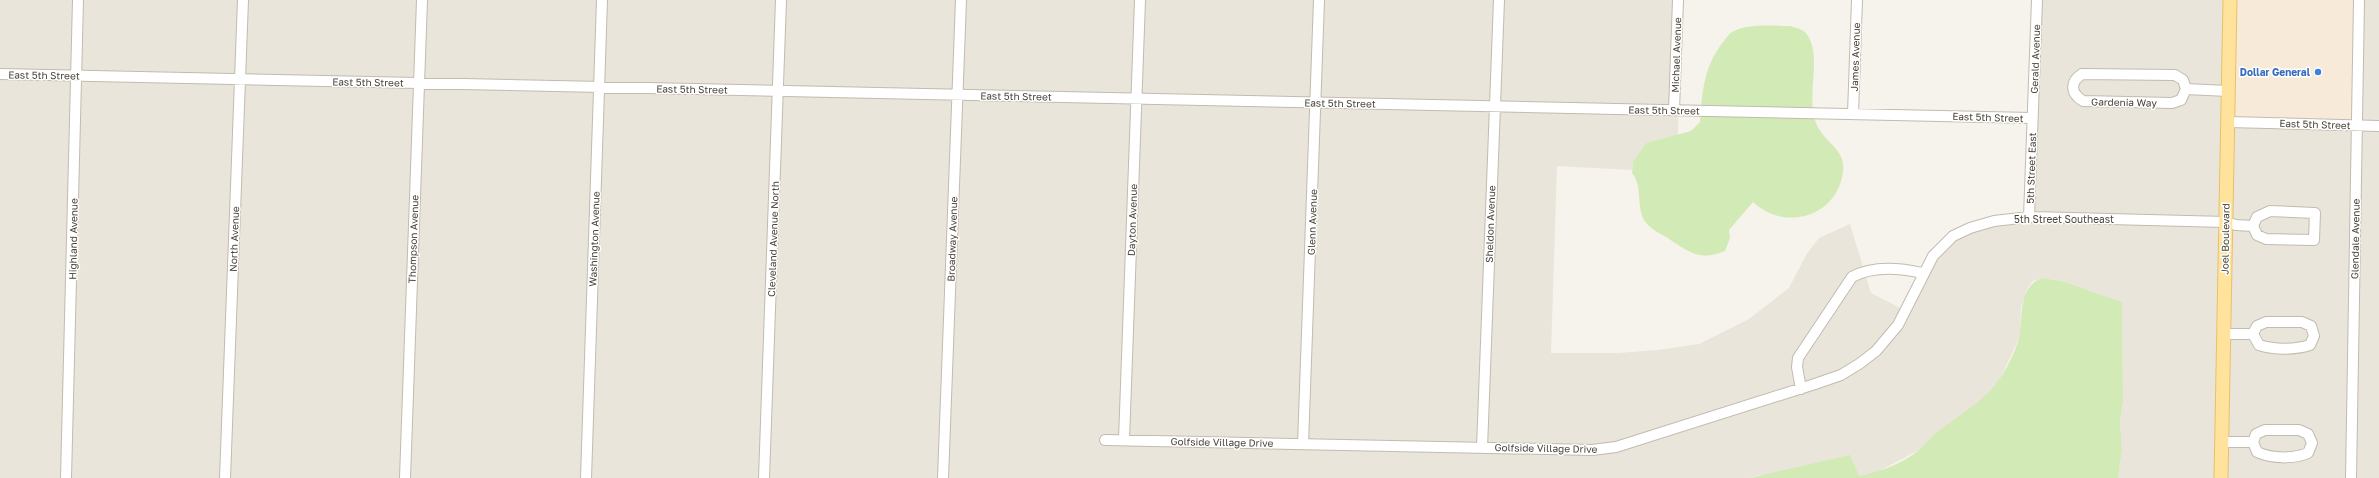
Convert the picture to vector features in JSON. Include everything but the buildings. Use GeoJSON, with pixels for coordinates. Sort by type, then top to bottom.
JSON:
{"type":"FeatureCollection","features":[{"type":"Feature","properties":{"kind":"main road","name":"Joel Boulevard"},"geometry":{"type":"LineString","coordinates":[[2221,478],[2230,0]]}},
{"type":"Feature","properties":{"kind":"street","name":"Highland Avenue"},"geometry":{"type":"LineString","coordinates":[[66,478],[78,0]]}},
{"type":"Feature","properties":{"kind":"street","name":"North Avenue"},"geometry":{"type":"LineString","coordinates":[[225,478],[242,0]]}},
{"type":"Feature","properties":{"kind":"street","name":"Thompson Avenue"},"geometry":{"type":"LineString","coordinates":[[405,478],[422,0]]}},
{"type":"Feature","properties":{"kind":"street","name":"Washington Avenue"},"geometry":{"type":"LineString","coordinates":[[586,478],[602,0]]}},
{"type":"Feature","properties":{"kind":"street","name":"Cleveland Avenue North"},"geometry":{"type":"LineString","coordinates":[[764,478],[781,0]]}},
{"type":"Feature","properties":{"kind":"street","name":"Broadway Avenue"},"geometry":{"type":"LineString","coordinates":[[943,478],[961,0]]}},
{"type":"Feature","properties":{"kind":"street","name":"Dayton Avenue"},"geometry":{"type":"LineString","coordinates":[[1124,440],[1140,0]]}},
{"type":"Feature","properties":{"kind":"street","name":"Glenn Avenue"},"geometry":{"type":"LineString","coordinates":[[1303,444],[1319,0]]}},
{"type":"Feature","properties":{"kind":"street","name":"Sheldon Avenue"},"geometry":{"type":"LineString","coordinates":[[1482,448],[1499,0]]}},
{"type":"Feature","properties":{"kind":"street","name":"Michael Avenue"},"geometry":{"type":"LineString","coordinates":[[1674,110],[1678,0]]}},
{"type":"Feature","properties":{"kind":"street","name":"James Avenue"},"geometry":{"type":"LineString","coordinates":[[1853,114],[1857,0]]}},
{"type":"Feature","properties":{"kind":"street","name":"Gerald Avenue"},"geometry":{"type":"LineString","coordinates":[[2032,118],[2037,0]]}},
{"type":"Feature","properties":{"kind":"street","name":"Glendale Avenue"},"geometry":{"type":"LineString","coordinates":[[2351,478],[2359,0]]}},
{"type":"Feature","properties":{"kind":"street","name":"Gardenia Way"},"geometry":{"type":"LineString","coordinates":[[2101,73],[2175,76],[2183,80],[2186,89],[2181,100],[2172,103],[2082,101],[2075,96],[2072,87],[2075,79],[2082,74],[2101,73]]}},
{"type":"Feature","properties":{"kind":"street","name":"East 5th Street"},"geometry":{"type":"LineString","coordinates":[[0,74],[2032,118]]}},
{"type":"Feature","properties":{"kind":"street"},"geometry":{"type":"LineString","coordinates":[[2186,89],[2228,91]]}},
{"type":"Feature","properties":{"kind":"street","name":"5th Street East"},"geometry":{"type":"LineString","coordinates":[[2029,217],[2032,118]]}},
{"type":"Feature","properties":{"kind":"street","name":"East 5th Street"},"geometry":{"type":"LineString","coordinates":[[2228,122],[2379,126]]}},
{"type":"Feature","properties":{"kind":"street"},"geometry":{"type":"LineString","coordinates":[[2270,212],[2315,213],[2314,240],[2266,239],[2257,235],[2253,226],[2257,217],[2270,212]]}},
{"type":"Feature","properties":{"kind":"street","name":"5th Street Southeast"},"geometry":{"type":"LineString","coordinates":[[1922,273],[1939,249],[1962,232],[1994,220],[2029,217],[2226,222],[2236,225],[2253,226]]}},
{"type":"Feature","properties":{"kind":"street"},"geometry":{"type":"LineString","coordinates":[[1801,389],[1797,367],[1798,358],[1852,277],[1862,272],[1872,270],[1903,270],[1922,273]]}},
{"type":"Feature","properties":{"kind":"street","name":"Golfside Village Drive"},"geometry":{"type":"LineString","coordinates":[[1105,440],[1592,450],[1616,447],[1841,375],[1876,351],[1904,315],[1922,273]]}},
{"type":"Feature","properties":{"kind":"street"},"geometry":{"type":"LineString","coordinates":[[2266,322],[2302,322],[2311,326],[2314,336],[2310,345],[2300,348],[2268,348],[2259,345],[2253,334],[2257,326],[2266,322]]}},
{"type":"Feature","properties":{"kind":"street"},"geometry":{"type":"LineString","coordinates":[[2224,334],[2253,334]]}},
{"type":"Feature","properties":{"kind":"street"},"geometry":{"type":"LineString","coordinates":[[2265,430],[2299,430],[2308,434],[2312,443],[2308,453],[2299,456],[2267,456],[2258,452],[2253,442],[2256,434],[2265,430]]}},
{"type":"Feature","properties":{"kind":"street"},"geometry":{"type":"LineString","coordinates":[[2222,442],[2253,442]]}},
{"type":"Feature","properties":{"kind":"shaded area"},"geometry":{"type":"Polygon","coordinates":[[[0,0],[1679,0],[1678,135],[1646,143],[1633,162],[1632,170],[1557,166],[1551,353],[1618,353],[1658,350],[1699,344],[1749,319],[1789,288],[1806,255],[1819,238],[1850,224],[1871,293],[1908,312],[1916,292],[1942,251],[1964,235],[2031,214],[2039,0],[2225,0],[2217,478],[2118,478],[2122,449],[2120,422],[2123,402],[2122,302],[2062,281],[2041,278],[2033,281],[2027,289],[2021,307],[2020,333],[1999,381],[1975,407],[1933,435],[1919,450],[1877,472],[1859,476],[1759,475],[1750,478],[0,478],[0,0]]]}},
{"type":"Feature","properties":{"kind":"shaded area"},"geometry":{"type":"Polygon","coordinates":[[[2234,0],[2360,0],[2356,125],[2232,121],[2234,0]]]}},
{"type":"Feature","properties":{"kind":"shaded area"},"geometry":{"type":"Polygon","coordinates":[[[2360,0],[2379,0],[2379,478],[2225,478],[2232,121],[2360,0]]]}},
{"type":"Feature","properties":{"kind":"green space"},"geometry":{"type":"Polygon","coordinates":[[[1753,26],[1790,26],[1804,32],[1808,36],[1812,46],[1814,69],[1812,94],[1815,118],[1819,129],[1836,148],[1842,159],[1843,172],[1839,187],[1831,200],[1820,209],[1808,215],[1794,218],[1780,216],[1766,211],[1753,202],[1729,230],[1730,238],[1725,251],[1716,254],[1700,255],[1687,250],[1654,230],[1644,220],[1640,208],[1639,190],[1632,173],[1633,162],[1646,143],[1691,131],[1700,122],[1703,90],[1708,69],[1717,50],[1731,33],[1738,29],[1753,26]]]}},
{"type":"Feature","properties":{"kind":"green space"},"geometry":{"type":"Polygon","coordinates":[[[2041,278],[2062,281],[2122,302],[2123,402],[2120,422],[2122,449],[2118,478],[1750,478],[1850,455],[1859,476],[1875,472],[1907,459],[1920,449],[1934,434],[1979,401],[1995,385],[2011,359],[2017,343],[2025,294],[2034,283],[2041,278]]]}},
{"type":"Feature","properties":{"kind":"place","name":"Dollar General"},"geometry":{"type":"Point","coordinates":[2318,72]}}]}
